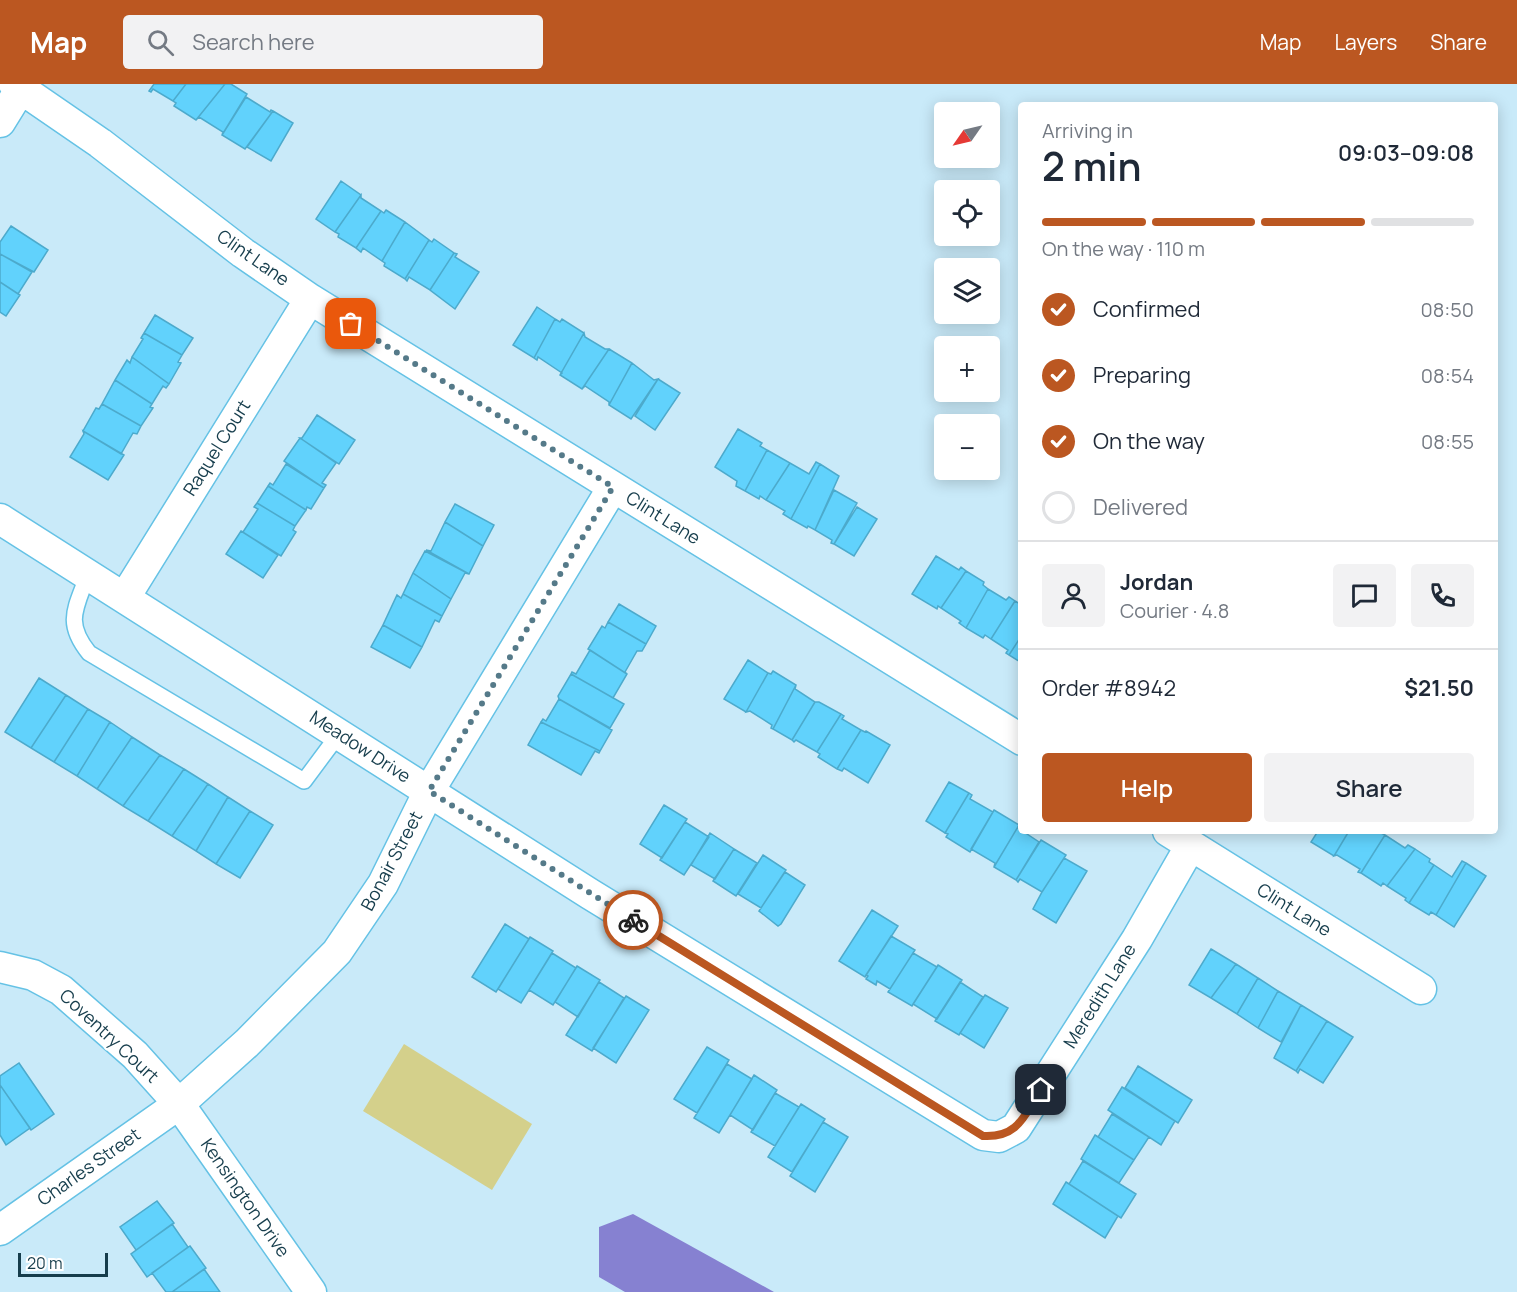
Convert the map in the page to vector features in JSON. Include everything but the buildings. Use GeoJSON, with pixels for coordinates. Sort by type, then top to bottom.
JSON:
{"type":"FeatureCollection","features":[{"type":"Feature","properties":{"kind":"street"},"geometry":{"type":"LineString","coordinates":[[0,122],[17,86]]}},
{"type":"Feature","properties":{"kind":"street","name":"Clint Lane"},"geometry":{"type":"LineString","coordinates":[[17,86],[100,143],[243,254],[310,299],[1018,738]]}},
{"type":"Feature","properties":{"kind":"street","name":"Raquel Court"},"geometry":{"type":"LineString","coordinates":[[125,597],[310,299]]}},
{"type":"Feature","properties":{"kind":"street","name":"Bonair Street"},"geometry":{"type":"LineString","coordinates":[[178,1104],[248,1043],[337,952],[383,884],[429,791],[613,487]]}},
{"type":"Feature","properties":{"kind":"street","name":"Meadow Drive"},"geometry":{"type":"LineString","coordinates":[[0,519],[973,1132],[983,1136],[999,1137]]}},
{"type":"Feature","properties":{"kind":"street","name":"Clint Lane"},"geometry":{"type":"LineString","coordinates":[[1180,838],[1420,989]]}},
{"type":"Feature","properties":{"kind":"street","name":"Meredith Lane"},"geometry":{"type":"LineString","coordinates":[[999,1137],[1016,1128],[1137,939],[1180,838]]}},
{"type":"Feature","properties":{"kind":"street","name":"Coventry Court"},"geometry":{"type":"LineString","coordinates":[[0,967],[33,975],[61,990],[135,1056],[178,1104]]}},
{"type":"Feature","properties":{"kind":"street","name":"Charles Street"},"geometry":{"type":"LineString","coordinates":[[0,1230],[178,1104]]}},
{"type":"Feature","properties":{"kind":"street","name":"Kensington Drive"},"geometry":{"type":"LineString","coordinates":[[178,1104],[311,1292]]}},
{"type":"Feature","properties":{"kind":"lane"},"geometry":{"type":"LineString","coordinates":[[88,574],[74,615],[77,638],[89,652],[304,781],[339,734]]}},
{"type":"Feature","properties":{"kind":"shaded area"},"geometry":{"type":"Polygon","coordinates":[[[404,1044],[532,1124],[492,1190],[363,1111],[404,1044]]]}},
{"type":"Feature","properties":{"kind":"shaded area"},"geometry":{"type":"Polygon","coordinates":[[[633,1214],[774,1292],[625,1292],[599,1277],[599,1227],[633,1214]]]}},
{"type":"Feature","properties":{"kind":"way so far"},"geometry":{"type":"LineString","coordinates":[[351,324],[613,487],[429,791],[633,920]]}},
{"type":"Feature","properties":{"kind":"route"},"geometry":{"type":"LineString","coordinates":[[633,920],[973,1132],[983,1136],[999,1137],[1016,1128],[1041,1090]]}}]}
